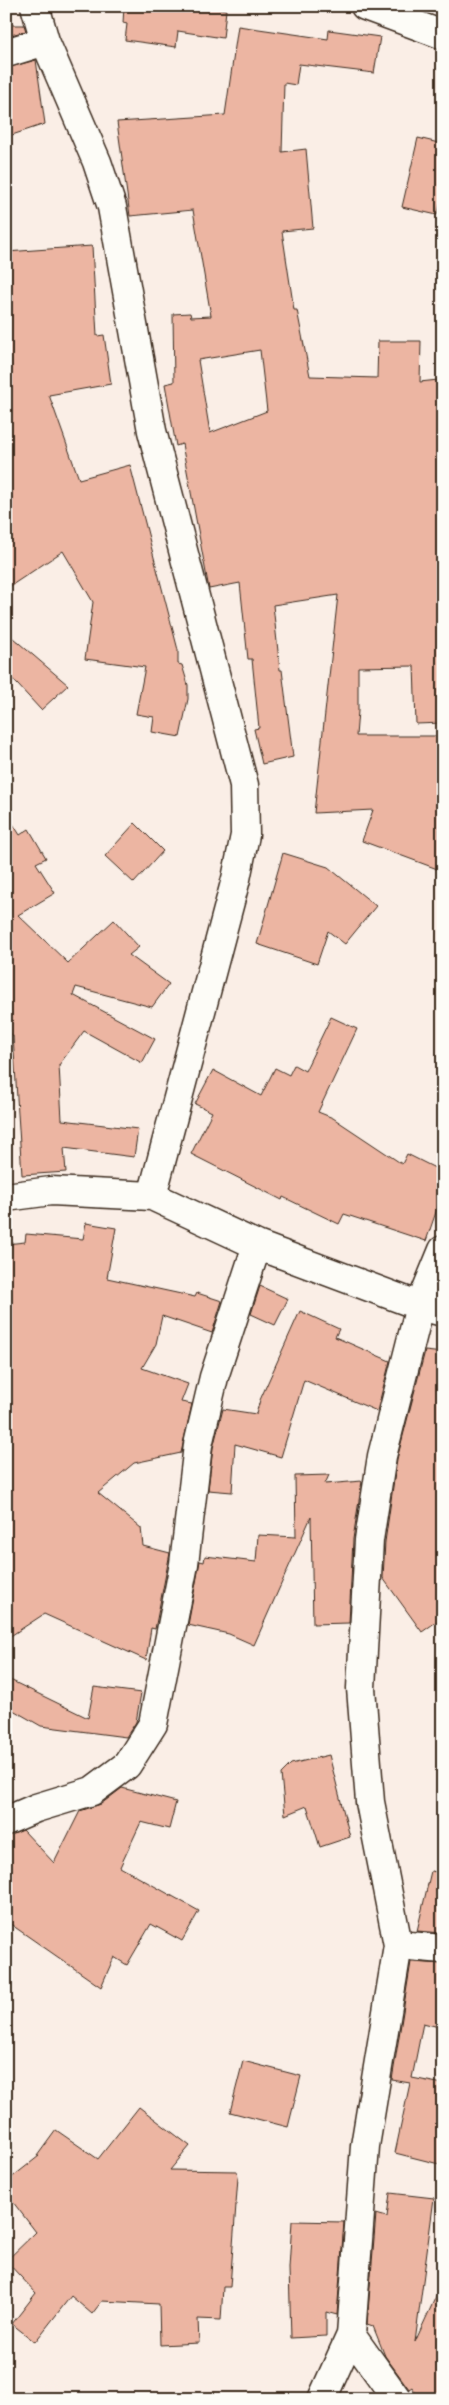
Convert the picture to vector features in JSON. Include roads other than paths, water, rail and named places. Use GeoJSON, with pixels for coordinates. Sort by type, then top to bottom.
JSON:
{"type":"FeatureCollection","features":[{"type":"Feature","properties":{"kind":"street"},"geometry":{"type":"LineString","coordinates":[[35,6],[45,41],[97,162],[112,206],[152,431],[244,785],[245,835],[236,879],[152,1196]]}},
{"type":"Feature","properties":{"kind":"street"},"geometry":{"type":"LineString","coordinates":[[365,6],[443,35]]}},
{"type":"Feature","properties":{"kind":"street"},"geometry":{"type":"LineString","coordinates":[[6,54],[45,41]]}},
{"type":"Feature","properties":{"kind":"street"},"geometry":{"type":"LineString","coordinates":[[6,1197],[51,1191],[152,1196],[257,1245],[431,1309]]}},
{"type":"Feature","properties":{"kind":"street"},"geometry":{"type":"LineString","coordinates":[[6,1822],[36,1808],[92,1790],[127,1765],[153,1724],[184,1564],[200,1437],[214,1377],[257,1245]]}},
{"type":"Feature","properties":{"kind":"street"},"geometry":{"type":"LineString","coordinates":[[322,2399],[351,2335],[365,2146],[398,1945],[370,1802],[361,1688],[369,1540],[382,1456],[431,1309],[443,1250]]}},
{"type":"Feature","properties":{"kind":"street"},"geometry":{"type":"LineString","coordinates":[[398,1945],[443,1949]]}},
{"type":"Feature","properties":{"kind":"street"},"geometry":{"type":"LineString","coordinates":[[351,2335],[397,2399]]}}]}
